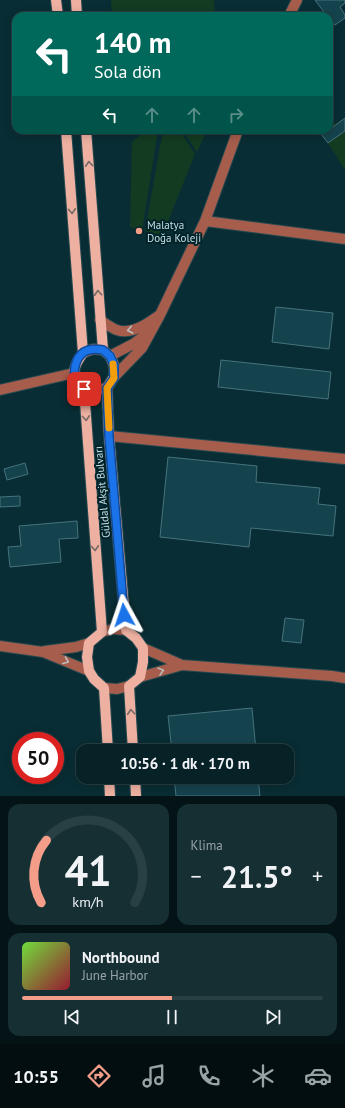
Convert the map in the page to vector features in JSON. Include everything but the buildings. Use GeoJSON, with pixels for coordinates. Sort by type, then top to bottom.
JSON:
{"type":"FeatureCollection","features":[{"type":"Feature","properties":{"kind":"main road"},"geometry":{"type":"LineString","coordinates":[[56,0],[58,12]]}},
{"type":"Feature","properties":{"kind":"main road"},"geometry":{"type":"LineString","coordinates":[[76,0],[77,12]]}},
{"type":"Feature","properties":{"kind":"main road"},"geometry":{"type":"LineString","coordinates":[[66,134],[83,353],[76,362],[74,374]]}},
{"type":"Feature","properties":{"kind":"main road"},"geometry":{"type":"LineString","coordinates":[[86,134],[100,320],[106,353],[114,365],[114,378],[107,388]]}},
{"type":"Feature","properties":{"kind":"main road","name":"Güldal Akşit Bulvarı"},"geometry":{"type":"LineString","coordinates":[[74,374],[77,381],[84,389],[102,632]]}},
{"type":"Feature","properties":{"kind":"main road","name":"Güldal Akşit Bulvarı"},"geometry":{"type":"LineString","coordinates":[[107,388],[109,436],[126,630]]}},
{"type":"Feature","properties":{"kind":"main road"},"geometry":{"type":"LineString","coordinates":[[126,630],[136,638],[143,648],[144,662],[140,677],[130,686],[134,744]]}},
{"type":"Feature","properties":{"kind":"main road"},"geometry":{"type":"LineString","coordinates":[[102,632],[90,643],[87,657],[89,671],[94,679],[104,688],[108,744]]}},
{"type":"Feature","properties":{"kind":"main road"},"geometry":{"type":"LineString","coordinates":[[109,784],[110,796]]}},
{"type":"Feature","properties":{"kind":"main road"},"geometry":{"type":"LineString","coordinates":[[135,784],[136,796]]}},
{"type":"Feature","properties":{"kind":"street"},"geometry":{"type":"LineString","coordinates":[[291,12],[297,0]]}},
{"type":"Feature","properties":{"kind":"street"},"geometry":{"type":"LineString","coordinates":[[114,378],[142,348],[152,331],[205,221],[237,134]]}},
{"type":"Feature","properties":{"kind":"street"},"geometry":{"type":"LineString","coordinates":[[205,221],[345,239]]}},
{"type":"Feature","properties":{"kind":"street"},"geometry":{"type":"LineString","coordinates":[[100,320],[117,331],[130,331],[144,326],[160,315]]}},
{"type":"Feature","properties":{"kind":"street"},"geometry":{"type":"LineString","coordinates":[[83,353],[93,349],[106,353],[134,344],[152,331]]}},
{"type":"Feature","properties":{"kind":"street"},"geometry":{"type":"LineString","coordinates":[[0,390],[74,374]]}},
{"type":"Feature","properties":{"kind":"street"},"geometry":{"type":"LineString","coordinates":[[84,389],[96,390],[107,388]]}},
{"type":"Feature","properties":{"kind":"street"},"geometry":{"type":"LineString","coordinates":[[109,436],[345,459]]}},
{"type":"Feature","properties":{"kind":"street"},"geometry":{"type":"LineString","coordinates":[[102,632],[113,629],[126,630]]}},
{"type":"Feature","properties":{"kind":"street"},"geometry":{"type":"LineString","coordinates":[[43,652],[76,647],[90,643]]}},
{"type":"Feature","properties":{"kind":"street"},"geometry":{"type":"LineString","coordinates":[[0,646],[43,652],[89,671]]}},
{"type":"Feature","properties":{"kind":"street"},"geometry":{"type":"LineString","coordinates":[[143,648],[182,665],[345,678]]}},
{"type":"Feature","properties":{"kind":"street"},"geometry":{"type":"LineString","coordinates":[[140,677],[182,665]]}},
{"type":"Feature","properties":{"kind":"street"},"geometry":{"type":"LineString","coordinates":[[104,688],[117,689],[130,686]]}},
{"type":"Feature","properties":{"kind":"green space"},"geometry":{"type":"Polygon","coordinates":[[[111,0],[214,0],[215,12],[112,12],[111,0]]]}},
{"type":"Feature","properties":{"kind":"green space"},"geometry":{"type":"Polygon","coordinates":[[[345,118],[345,170],[322,134],[333,134],[333,125],[345,118]]]}},
{"type":"Feature","properties":{"kind":"green space"},"geometry":{"type":"Polygon","coordinates":[[[141,134],[157,134],[142,231],[130,227],[132,142],[141,134]]]}},
{"type":"Feature","properties":{"kind":"green space"},"geometry":{"type":"Polygon","coordinates":[[[162,134],[182,134],[195,154],[162,236],[145,231],[162,134]]]}},
{"type":"Feature","properties":{"kind":"green space"},"geometry":{"type":"Polygon","coordinates":[[[185,134],[205,134],[197,152],[185,134]]]}},
{"type":"Feature","properties":{"kind":"slow traffic"},"geometry":{"type":"LineString","coordinates":[[109,428],[107,388],[114,378],[113,364]]}},
{"type":"Feature","properties":{"kind":"place","name":"Malatya Doğa Koleji"},"geometry":{"type":"Point","coordinates":[139,231]}},
{"type":"Feature","properties":{"kind":"route"},"geometry":{"type":"LineString","coordinates":[[84,389],[77,381],[74,374],[76,362],[83,353],[93,349],[103,350],[110,356],[114,365],[114,378],[107,388],[109,436],[124,615]]}}]}
